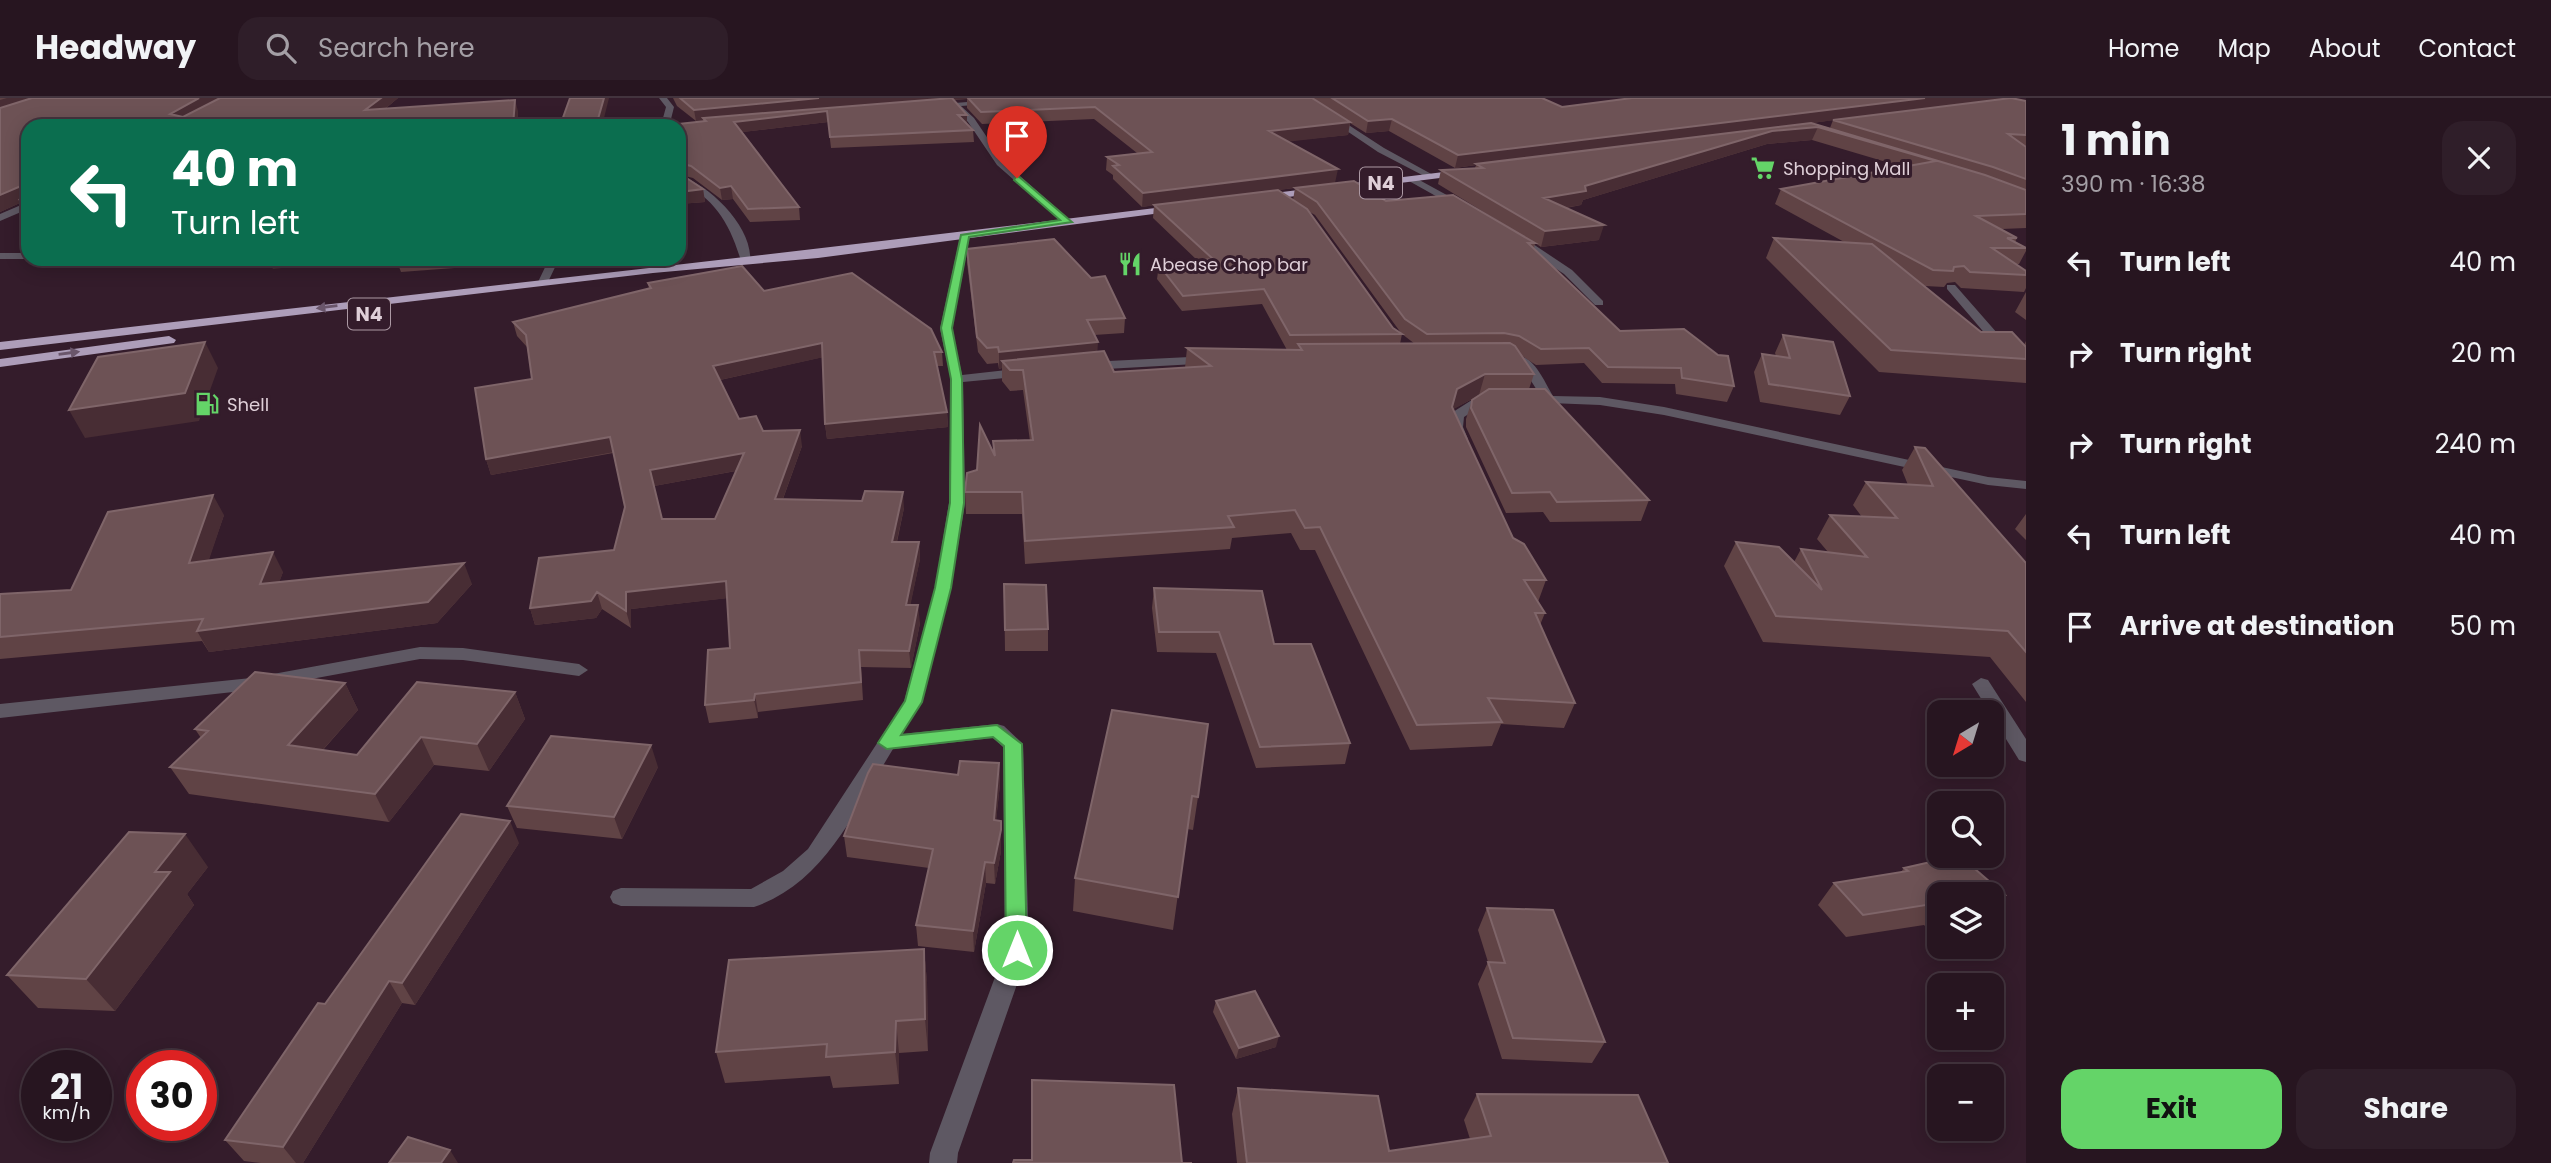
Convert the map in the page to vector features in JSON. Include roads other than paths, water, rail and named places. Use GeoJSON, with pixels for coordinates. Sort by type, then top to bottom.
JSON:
{"type":"FeatureCollection","features":[{"type":"Feature","properties":{"kind":"highway","name":"N4"},"geometry":{"type":"LineString","coordinates":[[1238,201],[1482,170]]}},
{"type":"Feature","properties":{"kind":"highway","name":"N4"},"geometry":{"type":"LineString","coordinates":[[0,346],[543,282],[741,262],[1199,206]]}},
{"type":"Feature","properties":{"kind":"highway","name":"N4"},"geometry":{"type":"LineString","coordinates":[[0,363],[663,276],[741,262]]}},
{"type":"Feature","properties":{"kind":"street"},"geometry":{"type":"LineString","coordinates":[[663,98],[670,107],[667,119]]}},
{"type":"Feature","properties":{"kind":"street"},"geometry":{"type":"LineString","coordinates":[[1302,98],[1381,150],[1431,176]]}},
{"type":"Feature","properties":{"kind":"street"},"geometry":{"type":"LineString","coordinates":[[928,105],[999,101]]}},
{"type":"Feature","properties":{"kind":"street"},"geometry":{"type":"LineString","coordinates":[[955,104],[971,120],[1000,163],[1067,222]]}},
{"type":"Feature","properties":{"kind":"street"},"geometry":{"type":"LineString","coordinates":[[1412,179],[1468,210]]}},
{"type":"Feature","properties":{"kind":"street"},"geometry":{"type":"LineString","coordinates":[[686,182],[721,203],[739,237],[741,262]]}},
{"type":"Feature","properties":{"kind":"street"},"geometry":{"type":"LineString","coordinates":[[1278,196],[1288,203]]}},
{"type":"Feature","properties":{"kind":"street"},"geometry":{"type":"LineString","coordinates":[[0,218],[21,208]]}},
{"type":"Feature","properties":{"kind":"street"},"geometry":{"type":"LineString","coordinates":[[1501,228],[1568,272],[1599,303]]}},
{"type":"Feature","properties":{"kind":"street"},"geometry":{"type":"LineString","coordinates":[[621,897],[754,898],[791,877],[816,855],[913,702],[943,588],[957,503],[957,379],[946,328],[965,235]]}},
{"type":"Feature","properties":{"kind":"street"},"geometry":{"type":"LineString","coordinates":[[0,256],[21,256]]}},
{"type":"Feature","properties":{"kind":"street"},"geometry":{"type":"LineString","coordinates":[[543,282],[551,266]]}},
{"type":"Feature","properties":{"kind":"street"},"geometry":{"type":"LineString","coordinates":[[1951,287],[2026,374]]}},
{"type":"Feature","properties":{"kind":"street"},"geometry":{"type":"LineString","coordinates":[[1500,355],[1516,357],[1526,363],[1549,399]]}},
{"type":"Feature","properties":{"kind":"street"},"geometry":{"type":"LineString","coordinates":[[1072,368],[1227,359]]}},
{"type":"Feature","properties":{"kind":"street"},"geometry":{"type":"LineString","coordinates":[[957,379],[1034,372]]}},
{"type":"Feature","properties":{"kind":"street"},"geometry":{"type":"LineString","coordinates":[[1467,452],[1456,427],[1458,415],[1480,401],[1600,401],[1664,411],[1988,481],[2026,485]]}},
{"type":"Feature","properties":{"kind":"street"},"geometry":{"type":"LineString","coordinates":[[0,711],[251,684],[420,653],[463,654],[579,670]]}},
{"type":"Feature","properties":{"kind":"street"},"geometry":{"type":"LineString","coordinates":[[1982,684],[2026,755]]}},
{"type":"Feature","properties":{"kind":"street"},"geometry":{"type":"LineString","coordinates":[[887,743],[997,731],[1013,744],[1017,950],[944,1153],[943,1163]]}},
{"type":"Feature","properties":{"kind":"place","name":"Shopping Mall"},"geometry":{"type":"Point","coordinates":[1763,168]}},
{"type":"Feature","properties":{"kind":"place","name":"Abease Chop bar"},"geometry":{"type":"Point","coordinates":[1130,264]}},
{"type":"Feature","properties":{"kind":"place","name":"Shell"},"geometry":{"type":"Point","coordinates":[207,404]}}]}
